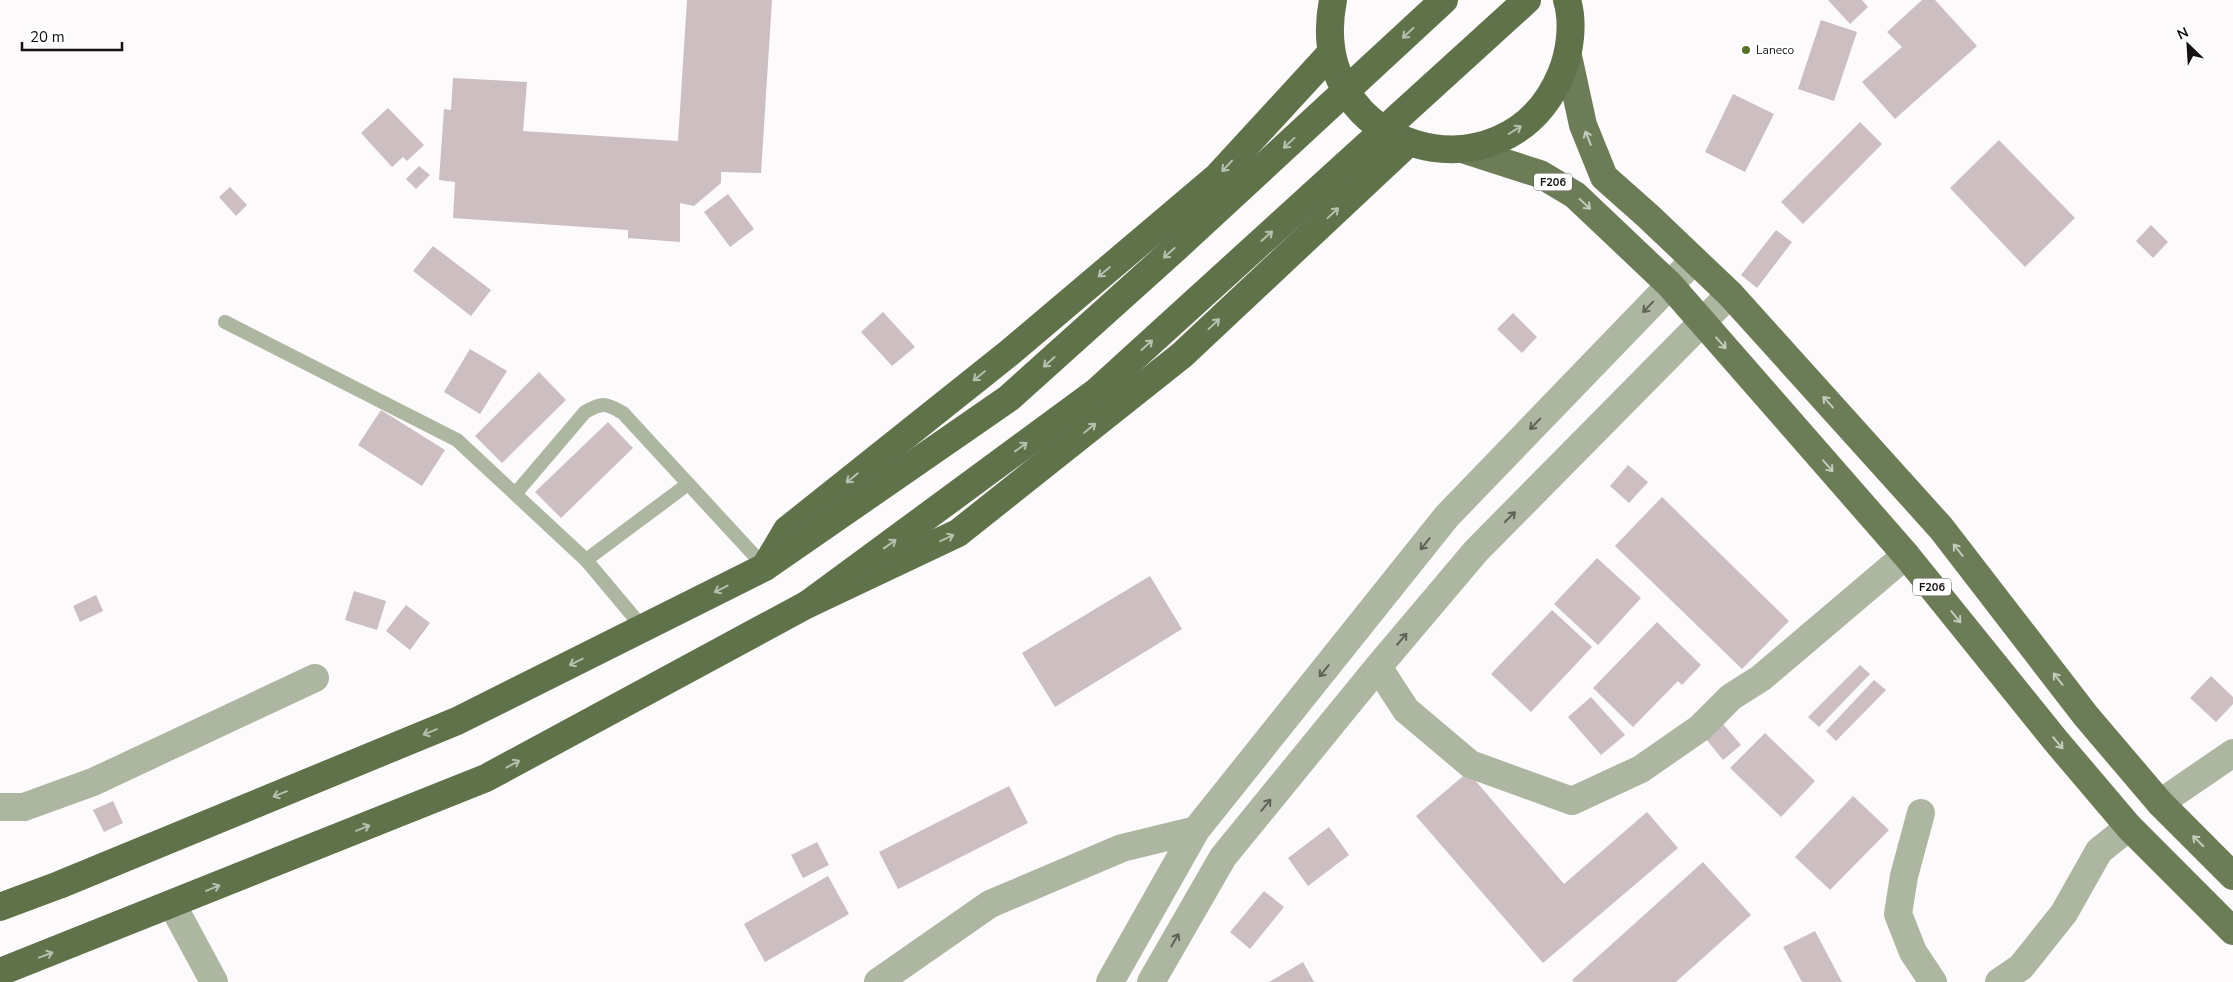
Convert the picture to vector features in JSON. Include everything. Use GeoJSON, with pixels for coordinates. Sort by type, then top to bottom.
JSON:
{"type":"FeatureCollection","features":[{"type":"Feature","properties":{"kind":"highway"},"geometry":{"type":"LineString","coordinates":[[1333,0],[1329,21],[1331,52],[1340,82],[1357,108],[1380,129],[1408,143],[1435,149],[1462,149],[1498,140],[1530,120],[1554,90],[1568,56],[1572,3]]}},
{"type":"Feature","properties":{"kind":"highway"},"geometry":{"type":"LineString","coordinates":[[0,907],[60,885],[457,721],[765,567],[1008,398],[1178,246],[1444,0]]}},
{"type":"Feature","properties":{"kind":"highway"},"geometry":{"type":"LineString","coordinates":[[808,604],[1096,392],[1527,0]]}},
{"type":"Feature","properties":{"kind":"highway"},"geometry":{"type":"LineString","coordinates":[[765,567],[787,530],[1009,353],[1217,177],[1331,52]]}},
{"type":"Feature","properties":{"kind":"highway"},"geometry":{"type":"LineString","coordinates":[[0,972],[486,778],[808,604],[958,533],[1182,355],[1408,143]]}},
{"type":"Feature","properties":{"kind":"main road"},"geometry":{"type":"LineString","coordinates":[[1568,56],[1583,125],[1604,178],[1648,216],[1730,294],[1941,528],[2086,716],[2160,803],[2233,876]]}},
{"type":"Feature","properties":{"kind":"main road","name":"F206"},"geometry":{"type":"LineString","coordinates":[[1462,149],[1540,174],[1575,195],[1670,285],[1906,555],[2056,741],[2129,827],[2233,931]]}},
{"type":"Feature","properties":{"kind":"street"},"geometry":{"type":"LineString","coordinates":[[1110,982],[1196,830],[1447,516],[1694,260]]}},
{"type":"Feature","properties":{"kind":"street"},"geometry":{"type":"LineString","coordinates":[[1151,982],[1223,857],[1378,667],[1476,551],[1730,294]]}},
{"type":"Feature","properties":{"kind":"street"},"geometry":{"type":"LineString","coordinates":[[1378,667],[1406,710],[1470,764],[1572,801],[1641,769],[1700,728],[1731,697],[1761,678],[1906,555]]}},
{"type":"Feature","properties":{"kind":"street"},"geometry":{"type":"LineString","coordinates":[[0,807],[24,807],[93,782],[314,678]]}},
{"type":"Feature","properties":{"kind":"street"},"geometry":{"type":"LineString","coordinates":[[2160,803],[2227,759],[2233,753]]}},
{"type":"Feature","properties":{"kind":"street"},"geometry":{"type":"LineString","coordinates":[[1921,813],[1904,876],[1898,914],[1913,952],[1933,982]]}},
{"type":"Feature","properties":{"kind":"street"},"geometry":{"type":"LineString","coordinates":[[1999,982],[2021,968],[2064,913],[2099,851],[2129,827]]}},
{"type":"Feature","properties":{"kind":"street"},"geometry":{"type":"LineString","coordinates":[[878,982],[990,904],[1122,848],[1196,830]]}},
{"type":"Feature","properties":{"kind":"street"},"geometry":{"type":"LineString","coordinates":[[172,904],[214,982]]}},
{"type":"Feature","properties":{"kind":"lane"},"geometry":{"type":"LineString","coordinates":[[226,322],[457,440],[516,492],[586,560],[643,628]]}},
{"type":"Feature","properties":{"kind":"lane"},"geometry":{"type":"LineString","coordinates":[[516,492],[585,412],[598,404],[610,405],[623,413],[765,567]]}},
{"type":"Feature","properties":{"kind":"lane"},"geometry":{"type":"LineString","coordinates":[[586,560],[688,484]]}},
{"type":"Feature","properties":{"kind":"building"},"geometry":{"type":"Polygon","coordinates":[[[687,0],[772,0],[761,173],[721,172],[721,183],[694,206],[680,203],[680,242],[628,238],[628,230],[453,218],[455,182],[439,180],[444,109],[451,110],[453,78],[527,82],[523,131],[678,141],[687,0]]]}},
{"type":"Feature","properties":{"kind":"building"},"geometry":{"type":"Polygon","coordinates":[[[1828,0],[1862,0],[1868,7],[1850,24],[1828,0]]]}},
{"type":"Feature","properties":{"kind":"building"},"geometry":{"type":"Polygon","coordinates":[[[1922,0],[1935,0],[1977,46],[1895,119],[1862,82],[1902,47],[1887,32],[1922,0]]]}},
{"type":"Feature","properties":{"kind":"building"},"geometry":{"type":"Polygon","coordinates":[[[1821,20],[1857,32],[1834,101],[1798,89],[1821,20]]]}},
{"type":"Feature","properties":{"kind":"building"},"geometry":{"type":"Polygon","coordinates":[[[1733,94],[1774,114],[1745,172],[1705,152],[1733,94]]]}},
{"type":"Feature","properties":{"kind":"building"},"geometry":{"type":"Polygon","coordinates":[[[388,108],[424,145],[407,161],[403,157],[392,167],[361,133],[388,108]]]}},
{"type":"Feature","properties":{"kind":"building"},"geometry":{"type":"Polygon","coordinates":[[[1860,122],[1882,144],[1803,224],[1781,202],[1860,122]]]}},
{"type":"Feature","properties":{"kind":"building"},"geometry":{"type":"Polygon","coordinates":[[[1999,140],[2075,218],[2025,267],[1950,188],[1999,140]]]}},
{"type":"Feature","properties":{"kind":"building"},"geometry":{"type":"Polygon","coordinates":[[[419,166],[430,175],[416,189],[406,179],[419,166]]]}},
{"type":"Feature","properties":{"kind":"building"},"geometry":{"type":"Polygon","coordinates":[[[230,187],[247,205],[236,216],[219,197],[230,187]]]}},
{"type":"Feature","properties":{"kind":"building"},"geometry":{"type":"Polygon","coordinates":[[[728,194],[754,229],[730,247],[704,212],[728,194]]]}},
{"type":"Feature","properties":{"kind":"building"},"geometry":{"type":"Polygon","coordinates":[[[2151,225],[2168,242],[2153,258],[2136,241],[2151,225]]]}},
{"type":"Feature","properties":{"kind":"building"},"geometry":{"type":"Polygon","coordinates":[[[1776,230],[1792,242],[1757,288],[1741,275],[1776,230]]]}},
{"type":"Feature","properties":{"kind":"building"},"geometry":{"type":"Polygon","coordinates":[[[433,246],[491,290],[471,316],[413,271],[433,246]]]}},
{"type":"Feature","properties":{"kind":"building"},"geometry":{"type":"Polygon","coordinates":[[[883,312],[915,347],[892,366],[861,332],[883,312]]]}},
{"type":"Feature","properties":{"kind":"building"},"geometry":{"type":"Polygon","coordinates":[[[1513,313],[1537,337],[1522,353],[1497,329],[1513,313]]]}},
{"type":"Feature","properties":{"kind":"building"},"geometry":{"type":"Polygon","coordinates":[[[470,349],[507,371],[480,414],[444,392],[470,349]]]}},
{"type":"Feature","properties":{"kind":"building"},"geometry":{"type":"Polygon","coordinates":[[[539,372],[566,400],[502,463],[475,436],[539,372]]]}},
{"type":"Feature","properties":{"kind":"building"},"geometry":{"type":"Polygon","coordinates":[[[381,410],[445,450],[422,486],[358,445],[381,410]]]}},
{"type":"Feature","properties":{"kind":"building"},"geometry":{"type":"Polygon","coordinates":[[[608,422],[633,448],[561,518],[535,492],[608,422]]]}},
{"type":"Feature","properties":{"kind":"building"},"geometry":{"type":"Polygon","coordinates":[[[1628,465],[1648,482],[1629,503],[1610,486],[1628,465]]]}},
{"type":"Feature","properties":{"kind":"building"},"geometry":{"type":"Polygon","coordinates":[[[1662,497],[1789,621],[1742,669],[1615,546],[1662,497]]]}},
{"type":"Feature","properties":{"kind":"building"},"geometry":{"type":"Polygon","coordinates":[[[1597,558],[1641,598],[1598,645],[1554,604],[1597,558]]]}},
{"type":"Feature","properties":{"kind":"building"},"geometry":{"type":"Polygon","coordinates":[[[1150,576],[1182,629],[1055,707],[1022,653],[1150,576]]]}},
{"type":"Feature","properties":{"kind":"building"},"geometry":{"type":"Polygon","coordinates":[[[354,591],[386,601],[377,630],[345,620],[354,591]]]}},
{"type":"Feature","properties":{"kind":"building"},"geometry":{"type":"Polygon","coordinates":[[[96,595],[103,611],[80,622],[73,606],[96,595]]]}},
{"type":"Feature","properties":{"kind":"building"},"geometry":{"type":"Polygon","coordinates":[[[406,605],[430,623],[410,650],[386,631],[406,605]]]}},
{"type":"Feature","properties":{"kind":"building"},"geometry":{"type":"Polygon","coordinates":[[[1552,610],[1592,647],[1531,712],[1491,674],[1552,610]]]}},
{"type":"Feature","properties":{"kind":"building"},"geometry":{"type":"Polygon","coordinates":[[[1657,622],[1701,665],[1682,685],[1678,681],[1633,727],[1593,688],[1657,622]]]}},
{"type":"Feature","properties":{"kind":"building"},"geometry":{"type":"Polygon","coordinates":[[[1860,665],[1870,674],[1819,727],[1808,717],[1860,665]]]}},
{"type":"Feature","properties":{"kind":"building"},"geometry":{"type":"Polygon","coordinates":[[[2211,676],[2233,697],[2233,704],[2216,722],[2190,698],[2211,676]]]}},
{"type":"Feature","properties":{"kind":"building"},"geometry":{"type":"Polygon","coordinates":[[[1874,680],[1886,690],[1836,741],[1826,731],[1874,680]]]}},
{"type":"Feature","properties":{"kind":"building"},"geometry":{"type":"Polygon","coordinates":[[[1591,697],[1625,735],[1601,755],[1568,717],[1591,697]]]}},
{"type":"Feature","properties":{"kind":"building"},"geometry":{"type":"Polygon","coordinates":[[[1723,724],[1741,745],[1723,760],[1706,739],[1723,724]]]}},
{"type":"Feature","properties":{"kind":"building"},"geometry":{"type":"Polygon","coordinates":[[[1765,733],[1815,781],[1781,817],[1730,768],[1765,733]]]}},
{"type":"Feature","properties":{"kind":"building"},"geometry":{"type":"Polygon","coordinates":[[[1468,772],[1564,884],[1647,812],[1678,848],[1543,963],[1416,816],[1468,772]]]}},
{"type":"Feature","properties":{"kind":"building"},"geometry":{"type":"Polygon","coordinates":[[[1009,786],[1028,823],[898,889],[879,852],[1009,786]]]}},
{"type":"Feature","properties":{"kind":"building"},"geometry":{"type":"Polygon","coordinates":[[[1853,796],[1889,830],[1830,890],[1795,857],[1853,796]]]}},
{"type":"Feature","properties":{"kind":"building"},"geometry":{"type":"Polygon","coordinates":[[[113,801],[123,823],[104,832],[93,810],[113,801]]]}},
{"type":"Feature","properties":{"kind":"building"},"geometry":{"type":"Polygon","coordinates":[[[1329,827],[1349,855],[1308,886],[1288,858],[1329,827]]]}},
{"type":"Feature","properties":{"kind":"building"},"geometry":{"type":"Polygon","coordinates":[[[817,842],[829,865],[803,878],[791,855],[817,842]]]}},
{"type":"Feature","properties":{"kind":"building"},"geometry":{"type":"Polygon","coordinates":[[[1703,862],[1751,915],[1676,982],[1574,982],[1572,980],[1703,862]]]}},
{"type":"Feature","properties":{"kind":"building"},"geometry":{"type":"Polygon","coordinates":[[[828,876],[849,914],[765,962],[744,924],[828,876]]]}},
{"type":"Feature","properties":{"kind":"building"},"geometry":{"type":"Polygon","coordinates":[[[1264,891],[1284,907],[1250,949],[1230,932],[1264,891]]]}},
{"type":"Feature","properties":{"kind":"building"},"geometry":{"type":"Polygon","coordinates":[[[1815,931],[1842,982],[1802,982],[1783,947],[1815,931]]]}},
{"type":"Feature","properties":{"kind":"building"},"geometry":{"type":"Polygon","coordinates":[[[1303,962],[1314,982],[1269,982],[1303,962]]]}},
{"type":"Feature","properties":{"kind":"place","name":"Laneco"},"geometry":{"type":"Point","coordinates":[1746,50]}}]}
